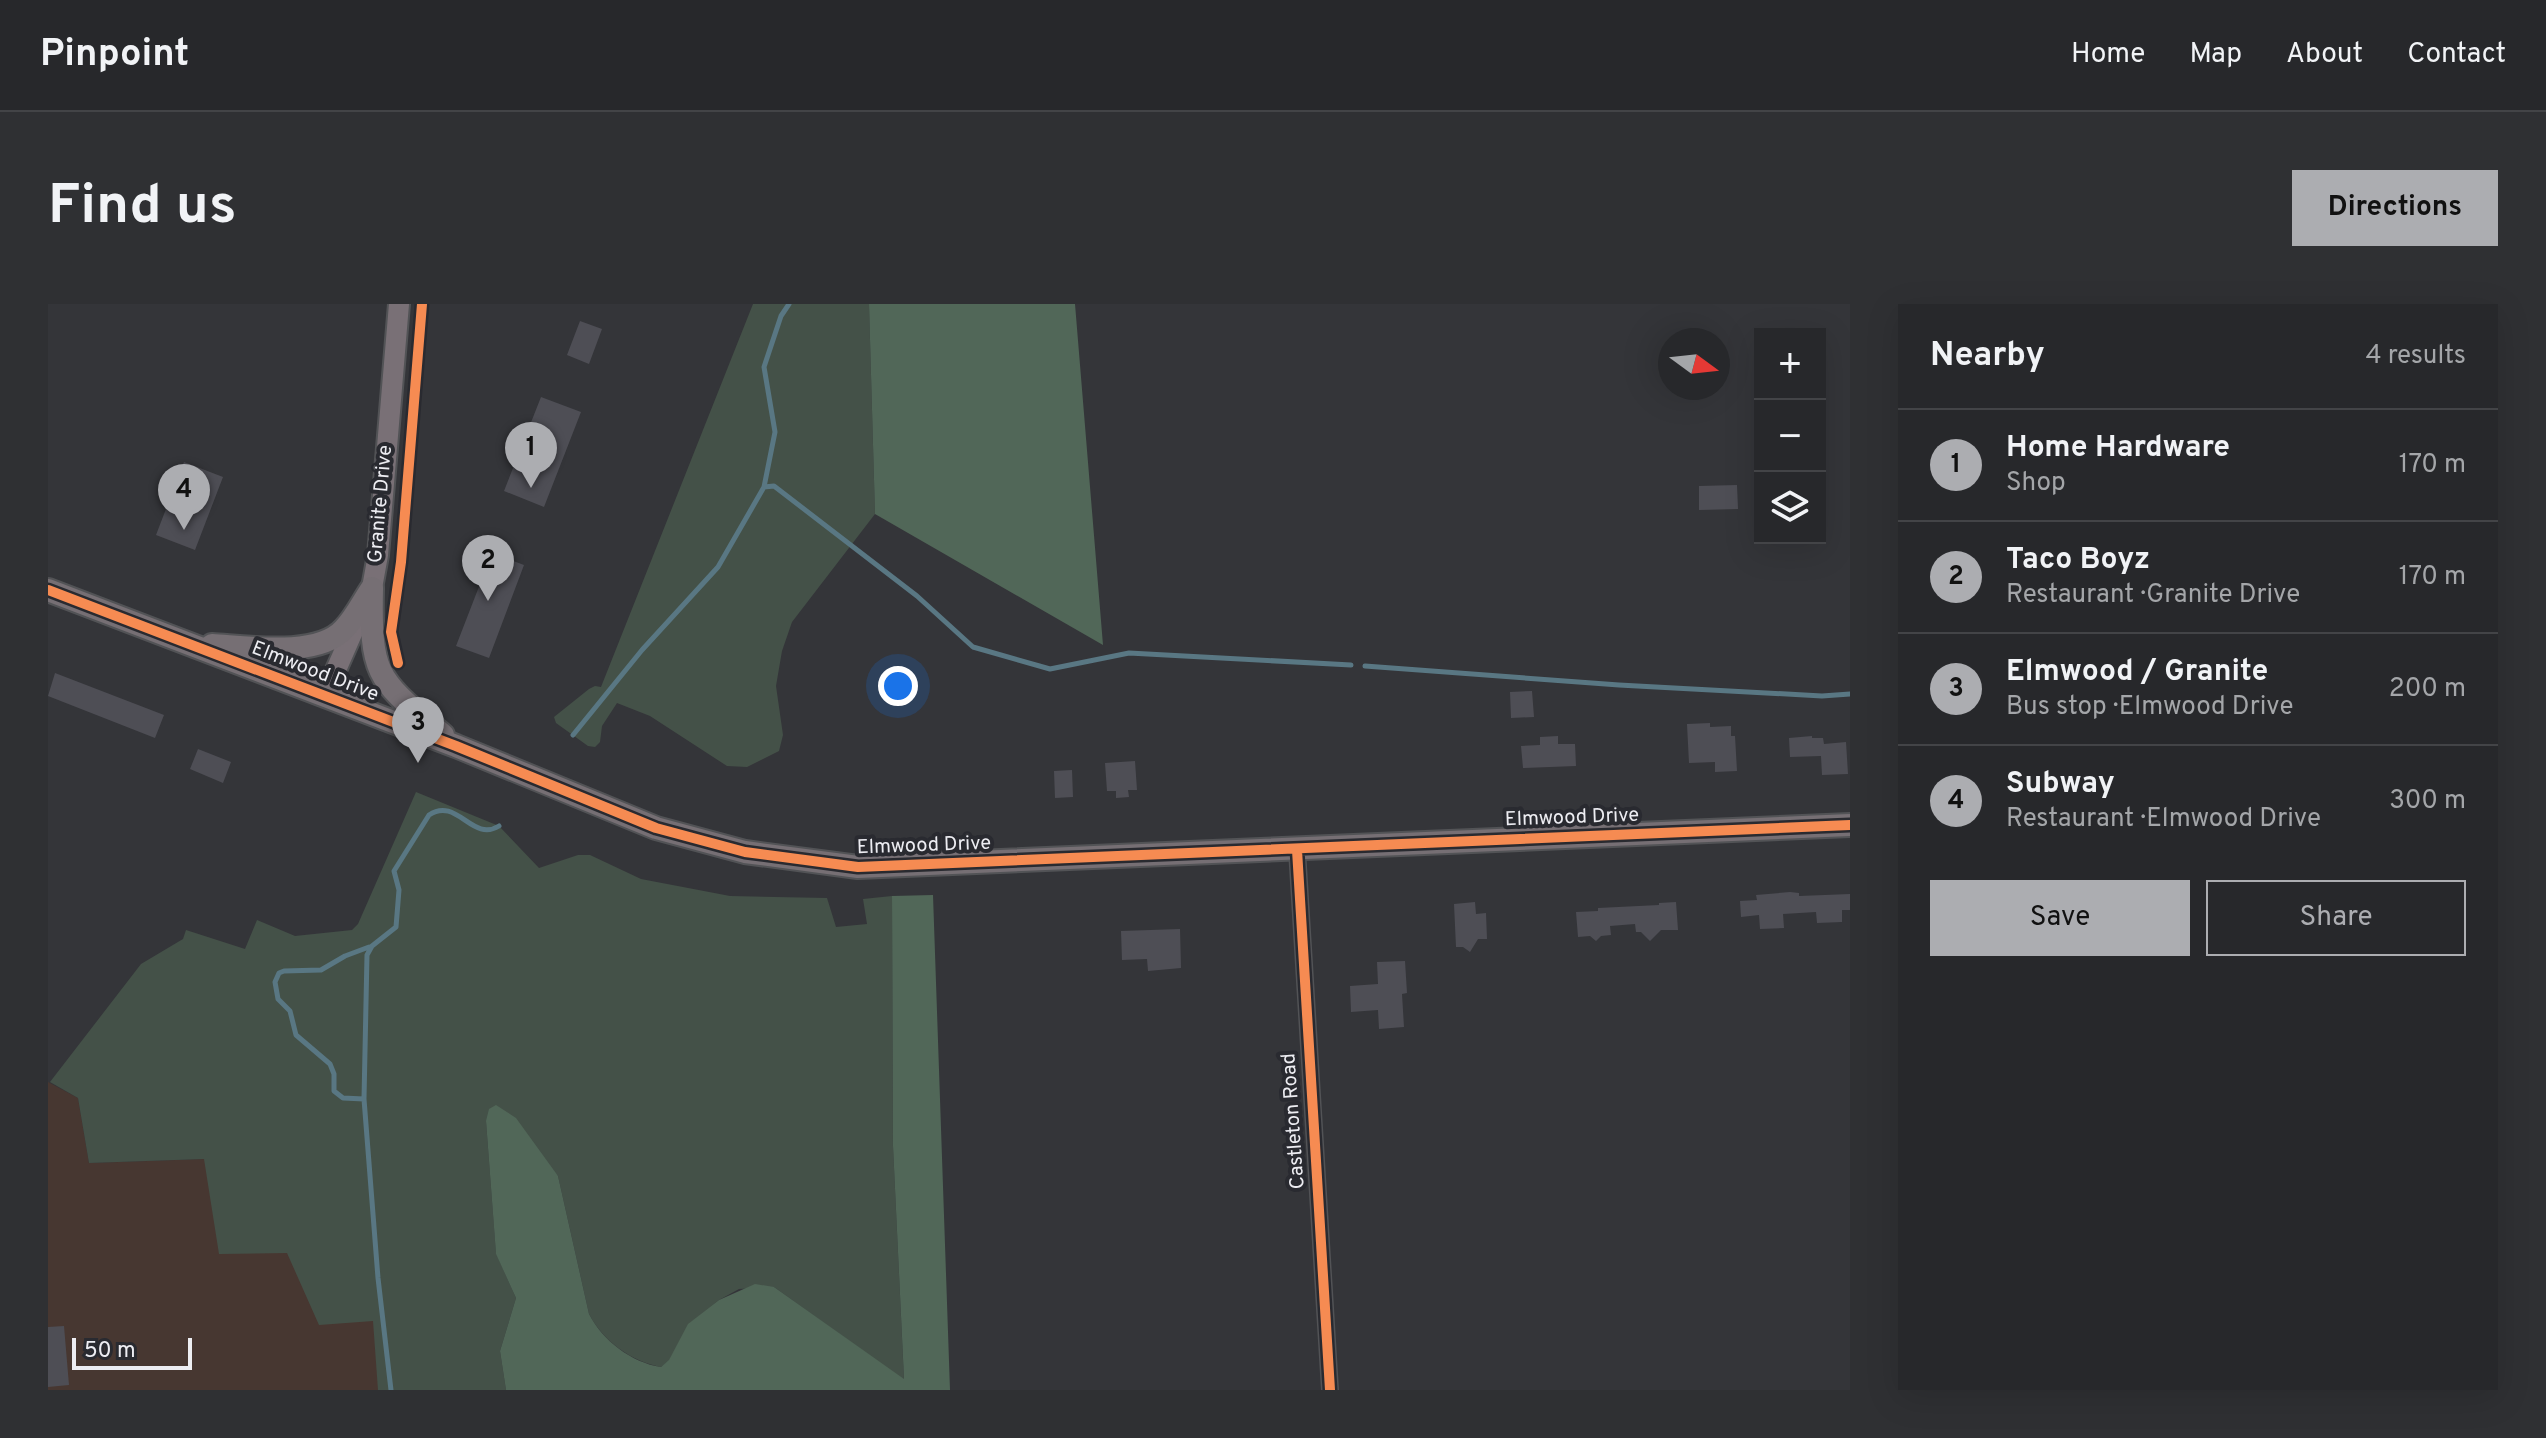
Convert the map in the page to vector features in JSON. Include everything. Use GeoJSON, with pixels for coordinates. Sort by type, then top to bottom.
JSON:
{"type":"FeatureCollection","features":[{"type":"Feature","properties":{"kind":"main road"},"geometry":{"type":"LineString","coordinates":[[194,645],[275,648],[316,644],[332,639],[344,630],[372,588]]}},
{"type":"Feature","properties":{"kind":"main road"},"geometry":{"type":"LineString","coordinates":[[372,588],[371,633],[374,658],[380,673],[392,691],[456,746]]}},
{"type":"Feature","properties":{"kind":"main road","name":"Elmwood Drive"},"geometry":{"type":"LineString","coordinates":[[48,590],[456,746],[656,828],[745,852],[858,867],[1850,825]]}},
{"type":"Feature","properties":{"kind":"street","name":"Granite Drive"},"geometry":{"type":"LineString","coordinates":[[325,695],[372,588],[378,555],[399,304]]}},
{"type":"Feature","properties":{"kind":"street","name":"Castleton Road"},"geometry":{"type":"LineString","coordinates":[[1297,850],[1330,1390]]}},
{"type":"Feature","properties":{"kind":"shaded area"},"geometry":{"type":"Polygon","coordinates":[[[48,1082],[78,1098],[89,1163],[204,1159],[383,1251],[403,1390],[48,1390],[48,1082]]]}},
{"type":"Feature","properties":{"kind":"green space"},"geometry":{"type":"Polygon","coordinates":[[[753,304],[869,304],[875,514],[792,622],[782,651],[776,686],[783,735],[779,751],[747,767],[727,766],[650,716],[617,703],[602,726],[600,742],[595,747],[588,746],[556,723],[554,717],[589,689],[601,687],[753,304]]]}},
{"type":"Feature","properties":{"kind":"green space"},"geometry":{"type":"Polygon","coordinates":[[[869,304],[1075,304],[1103,645],[875,514],[869,304]]]}},
{"type":"Feature","properties":{"kind":"green space"},"geometry":{"type":"Polygon","coordinates":[[[416,792],[499,826],[539,868],[578,855],[590,855],[641,879],[730,896],[827,898],[836,927],[867,924],[863,899],[892,896],[893,1146],[904,1380],[774,1287],[739,1289],[719,1300],[689,1324],[669,1361],[661,1367],[629,1355],[602,1333],[589,1314],[558,1176],[486,1121],[496,1253],[516,1298],[500,1351],[506,1390],[378,1390],[373,1321],[319,1325],[287,1253],[219,1254],[204,1159],[89,1163],[78,1098],[50,1082],[141,964],[183,939],[186,930],[245,949],[257,920],[295,936],[352,930],[358,924],[416,792]]]}},
{"type":"Feature","properties":{"kind":"green space"},"geometry":{"type":"Polygon","coordinates":[[[933,895],[950,1390],[506,1390],[500,1351],[516,1298],[496,1254],[486,1121],[489,1109],[496,1105],[516,1118],[558,1176],[589,1314],[602,1333],[619,1349],[639,1361],[661,1367],[669,1360],[688,1324],[719,1300],[755,1284],[774,1287],[904,1379],[893,1146],[892,896],[933,895]]]}},
{"type":"Feature","properties":{"kind":"building"},"geometry":{"type":"Polygon","coordinates":[[[580,321],[602,329],[589,364],[567,355],[580,321]]]}},
{"type":"Feature","properties":{"kind":"building"},"geometry":{"type":"Polygon","coordinates":[[[541,397],[581,412],[544,507],[504,491],[541,397]]]}},
{"type":"Feature","properties":{"kind":"building"},"geometry":{"type":"Polygon","coordinates":[[[184,462],[223,477],[195,550],[156,535],[184,462]]]}},
{"type":"Feature","properties":{"kind":"building"},"geometry":{"type":"Polygon","coordinates":[[[1737,485],[1738,509],[1699,510],[1699,486],[1737,485]]]}},
{"type":"Feature","properties":{"kind":"building"},"geometry":{"type":"Polygon","coordinates":[[[492,553],[524,565],[489,658],[456,646],[492,553]]]}},
{"type":"Feature","properties":{"kind":"building"},"geometry":{"type":"Polygon","coordinates":[[[55,673],[164,715],[155,738],[48,696],[55,673]]]}},
{"type":"Feature","properties":{"kind":"building"},"geometry":{"type":"Polygon","coordinates":[[[1532,691],[1534,717],[1511,718],[1510,692],[1532,691]]]}},
{"type":"Feature","properties":{"kind":"building"},"geometry":{"type":"Polygon","coordinates":[[[1710,723],[1710,727],[1731,726],[1731,736],[1735,736],[1737,771],[1715,772],[1715,762],[1689,763],[1687,724],[1710,723]]]}},
{"type":"Feature","properties":{"kind":"building"},"geometry":{"type":"Polygon","coordinates":[[[1558,736],[1558,744],[1575,744],[1576,766],[1523,768],[1521,746],[1540,745],[1540,737],[1558,736]]]}},
{"type":"Feature","properties":{"kind":"building"},"geometry":{"type":"Polygon","coordinates":[[[1789,738],[1823,738],[1824,744],[1846,742],[1848,774],[1822,775],[1821,756],[1790,757],[1789,738]]]}},
{"type":"Feature","properties":{"kind":"building"},"geometry":{"type":"Polygon","coordinates":[[[198,749],[231,762],[223,783],[190,769],[198,749]]]}},
{"type":"Feature","properties":{"kind":"building"},"geometry":{"type":"Polygon","coordinates":[[[1135,761],[1137,790],[1128,790],[1129,797],[1116,798],[1116,791],[1107,791],[1105,763],[1135,761]]]}},
{"type":"Feature","properties":{"kind":"building"},"geometry":{"type":"Polygon","coordinates":[[[1072,770],[1073,797],[1055,798],[1054,771],[1072,770]]]}},
{"type":"Feature","properties":{"kind":"building"},"geometry":{"type":"Polygon","coordinates":[[[1799,893],[1799,896],[1850,894],[1850,910],[1842,910],[1842,922],[1817,923],[1816,912],[1783,914],[1784,928],[1760,929],[1759,915],[1741,917],[1740,901],[1757,900],[1756,895],[1799,893]]]}},
{"type":"Feature","properties":{"kind":"building"},"geometry":{"type":"Polygon","coordinates":[[[1475,902],[1476,914],[1486,913],[1487,939],[1478,939],[1470,952],[1456,947],[1454,904],[1475,902]]]}},
{"type":"Feature","properties":{"kind":"building"},"geometry":{"type":"Polygon","coordinates":[[[1676,902],[1678,930],[1661,930],[1650,941],[1641,932],[1636,932],[1635,924],[1610,926],[1611,935],[1601,936],[1596,941],[1590,936],[1578,937],[1576,912],[1676,902]]]}},
{"type":"Feature","properties":{"kind":"building"},"geometry":{"type":"Polygon","coordinates":[[[1180,929],[1181,968],[1148,971],[1147,959],[1122,960],[1121,931],[1180,929]]]}},
{"type":"Feature","properties":{"kind":"building"},"geometry":{"type":"Polygon","coordinates":[[[1405,961],[1407,993],[1402,994],[1404,1027],[1379,1029],[1378,1010],[1351,1012],[1350,986],[1378,984],[1377,962],[1405,961]]]}},
{"type":"Feature","properties":{"kind":"building"},"geometry":{"type":"Polygon","coordinates":[[[64,1326],[69,1385],[48,1387],[48,1327],[64,1326]]]}},
{"type":"Feature","properties":{"kind":"waterway"},"geometry":{"type":"LineString","coordinates":[[573,735],[642,650],[718,567],[764,487],[775,432],[764,367],[781,316],[789,304]]}},
{"type":"Feature","properties":{"kind":"waterway"},"geometry":{"type":"LineString","coordinates":[[764,487],[774,486],[917,596],[973,647],[1050,669],[1129,653],[1351,665]]}},
{"type":"Feature","properties":{"kind":"waterway"},"geometry":{"type":"LineString","coordinates":[[1365,666],[1619,685],[1822,696],[1850,694]]}},
{"type":"Feature","properties":{"kind":"waterway"},"geometry":{"type":"LineString","coordinates":[[391,1390],[378,1278],[364,1099],[367,955],[372,946],[396,927],[399,890],[394,871],[429,815],[448,811],[481,829],[499,826]]}},
{"type":"Feature","properties":{"kind":"waterway"},"geometry":{"type":"LineString","coordinates":[[364,1099],[343,1098],[334,1091],[334,1074],[330,1064],[296,1035],[290,1011],[278,999],[275,982],[279,973],[284,971],[321,970],[369,947]]}},
{"type":"Feature","properties":{"kind":"cycle path"},"geometry":{"type":"LineString","coordinates":[[398,663],[391,632],[401,562],[422,304]]}},
{"type":"Feature","properties":{"kind":"cycle path"},"geometry":{"type":"LineString","coordinates":[[48,590],[456,746],[656,828],[745,852],[858,867],[1850,825]]}},
{"type":"Feature","properties":{"kind":"cycle path"},"geometry":{"type":"LineString","coordinates":[[1297,850],[1330,1390]]}},
{"type":"Feature","properties":{"kind":"place","name":"Home Hardware"},"geometry":{"type":"Point","coordinates":[531,488]}},
{"type":"Feature","properties":{"kind":"place","name":"Subway"},"geometry":{"type":"Point","coordinates":[184,530]}},
{"type":"Feature","properties":{"kind":"place","name":"Taco Boyz"},"geometry":{"type":"Point","coordinates":[488,601]}},
{"type":"Feature","properties":{"kind":"place","name":"Elmwood / Granite"},"geometry":{"type":"Point","coordinates":[418,763]}}]}
